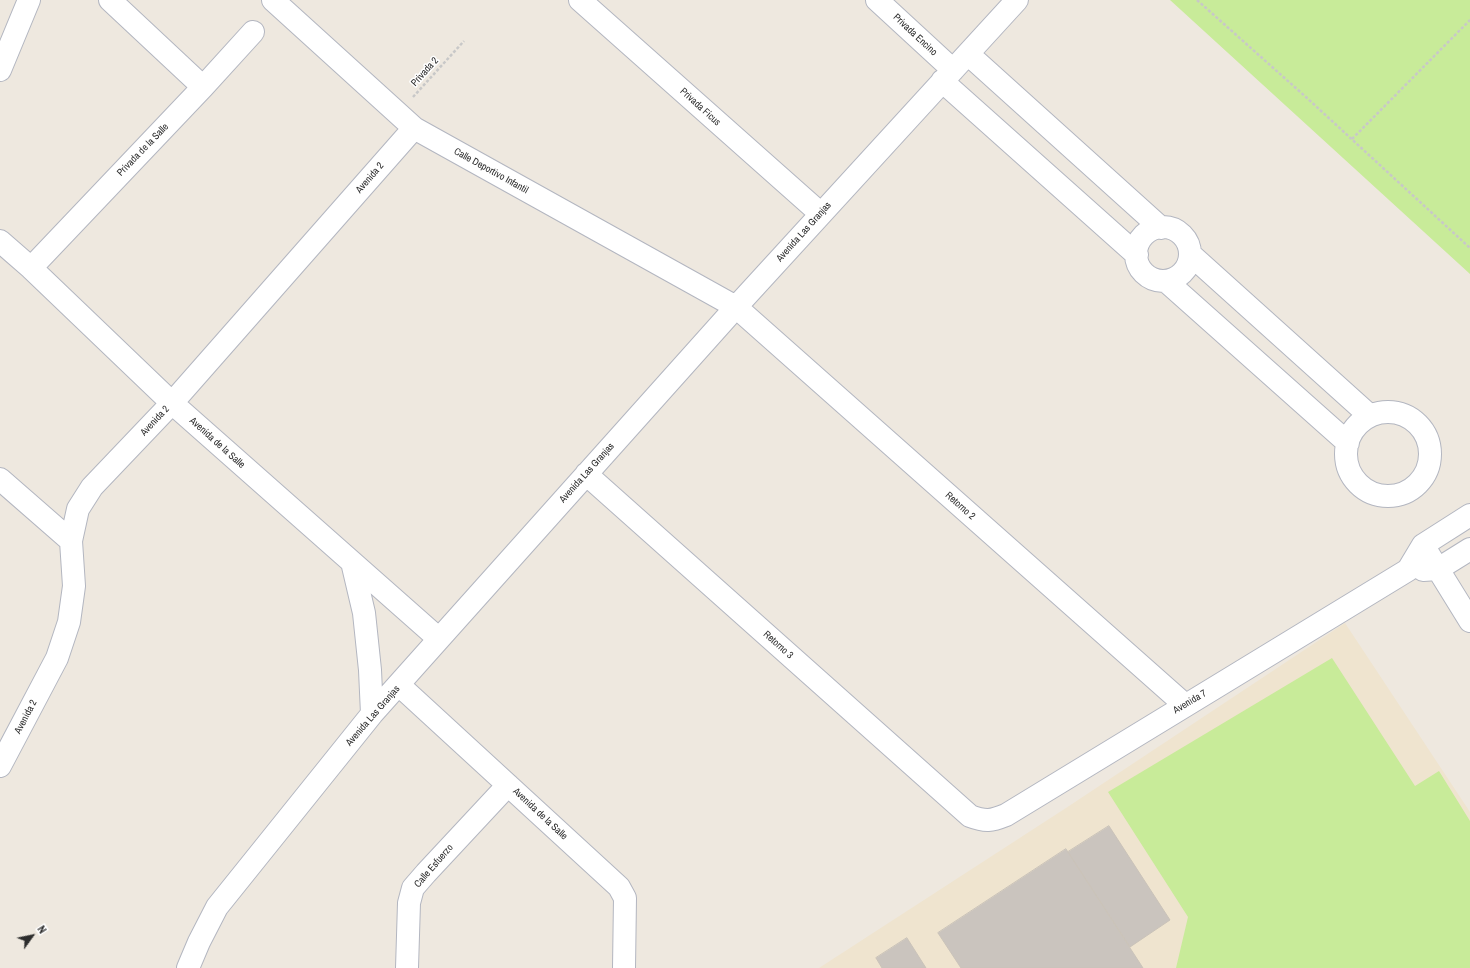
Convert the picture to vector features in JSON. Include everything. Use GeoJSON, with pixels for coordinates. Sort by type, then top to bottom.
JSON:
{"type":"FeatureCollection","features":[{"type":"Feature","properties":{"kind":"street"},"geometry":{"type":"LineString","coordinates":[[0,70],[29,0]]}},
{"type":"Feature","properties":{"kind":"street"},"geometry":{"type":"LineString","coordinates":[[110,0],[203,87]]}},
{"type":"Feature","properties":{"kind":"street","name":"Calle Deportivo Infantil"},"geometry":{"type":"LineString","coordinates":[[273,0],[414,128],[736,307]]}},
{"type":"Feature","properties":{"kind":"street","name":"Privada Ficus"},"geometry":{"type":"LineString","coordinates":[[580,0],[821,214]]}},
{"type":"Feature","properties":{"kind":"street","name":"Privada Encino"},"geometry":{"type":"LineString","coordinates":[[877,0],[948,75],[1137,254]]}},
{"type":"Feature","properties":{"kind":"street","name":"Avenida Las Granjas"},"geometry":{"type":"LineString","coordinates":[[188,968],[216,907],[372,714],[736,307],[1017,0]]}},
{"type":"Feature","properties":{"kind":"street","name":"Privada de la Salle"},"geometry":{"type":"LineString","coordinates":[[31,268],[203,87],[253,32]]}},
{"type":"Feature","properties":{"kind":"street"},"geometry":{"type":"LineString","coordinates":[[968,54],[1161,228]]}},
{"type":"Feature","properties":{"kind":"street","name":"Avenida 2"},"geometry":{"type":"LineString","coordinates":[[0,766],[57,658],[68,622],[74,586],[71,541],[78,509],[92,487],[172,403],[414,128]]}},
{"type":"Feature","properties":{"kind":"street"},"geometry":{"type":"LineString","coordinates":[[1161,228],[1172,229],[1180,233],[1186,240],[1190,249],[1190,254],[1187,267],[1181,275],[1173,280],[1166,281],[1154,280],[1146,275],[1140,268],[1136,259],[1140,241],[1146,234],[1154,229],[1161,228]]}},
{"type":"Feature","properties":{"kind":"street","name":"Avenida de la Salle"},"geometry":{"type":"LineString","coordinates":[[0,241],[31,268],[172,403],[439,639]]}},
{"type":"Feature","properties":{"kind":"street"},"geometry":{"type":"LineString","coordinates":[[1190,254],[1370,416]]}},
{"type":"Feature","properties":{"kind":"street"},"geometry":{"type":"LineString","coordinates":[[1166,281],[1348,443]]}},
{"type":"Feature","properties":{"kind":"street","name":"Retorno 2"},"geometry":{"type":"LineString","coordinates":[[736,307],[1185,705]]}},
{"type":"Feature","properties":{"kind":"street"},"geometry":{"type":"LineString","coordinates":[[1389,412],[1401,414],[1412,420],[1427,438],[1430,450],[1429,462],[1425,473],[1418,483],[1409,490],[1398,495],[1386,496],[1375,494],[1364,488],[1355,480],[1349,470],[1346,458],[1348,443],[1350,435],[1357,425],[1370,416],[1378,413],[1389,412]]}},
{"type":"Feature","properties":{"kind":"street","name":"Retorno 3"},"geometry":{"type":"LineString","coordinates":[[586,474],[970,816]]}},
{"type":"Feature","properties":{"kind":"street"},"geometry":{"type":"LineString","coordinates":[[0,478],[71,541]]}},
{"type":"Feature","properties":{"kind":"street","name":"Avenida 7"},"geometry":{"type":"LineString","coordinates":[[970,816],[981,820],[992,821],[1006,815],[1408,570],[1423,545],[1470,515]]}},
{"type":"Feature","properties":{"kind":"street"},"geometry":{"type":"LineString","coordinates":[[1423,545],[1470,621]]}},
{"type":"Feature","properties":{"kind":"street"},"geometry":{"type":"LineString","coordinates":[[1438,569],[1470,549]]}},
{"type":"Feature","properties":{"kind":"street"},"geometry":{"type":"LineString","coordinates":[[352,562],[364,613],[370,670],[372,714]]}},
{"type":"Feature","properties":{"kind":"street","name":"Avenida 7"},"geometry":{"type":"LineString","coordinates":[[1408,570],[1438,569]]}},
{"type":"Feature","properties":{"kind":"street","name":"Avenida de la Salle"},"geometry":{"type":"LineString","coordinates":[[399,685],[619,887],[626,898],[624,968]]}},
{"type":"Feature","properties":{"kind":"street","name":"Calle Esfuerzo"},"geometry":{"type":"LineString","coordinates":[[407,968],[410,903],[413,888],[508,785]]}},
{"type":"Feature","properties":{"kind":"path"},"geometry":{"type":"LineString","coordinates":[[1197,0],[1352,139],[1470,248]]}},
{"type":"Feature","properties":{"kind":"path"},"geometry":{"type":"LineString","coordinates":[[1352,139],[1470,20]]}},
{"type":"Feature","properties":{"kind":"path","name":"Privada 2"},"geometry":{"type":"LineString","coordinates":[[397,114],[464,41]]}},
{"type":"Feature","properties":{"kind":"shaded area"},"geometry":{"type":"Polygon","coordinates":[[[1345,623],[1470,812],[1470,968],[819,968],[1066,808],[1345,623]]]}},
{"type":"Feature","properties":{"kind":"green space"},"geometry":{"type":"Polygon","coordinates":[[[1170,0],[1470,0],[1470,274],[1170,0]]]}},
{"type":"Feature","properties":{"kind":"green space"},"geometry":{"type":"Polygon","coordinates":[[[1332,658],[1415,786],[1439,771],[1470,821],[1470,968],[1176,968],[1188,917],[1108,792],[1332,658]]]}},
{"type":"Feature","properties":{"kind":"building"},"geometry":{"type":"Polygon","coordinates":[[[1109,826],[1170,920],[1130,947],[1068,852],[1109,826]]]}},
{"type":"Feature","properties":{"kind":"building"},"geometry":{"type":"Polygon","coordinates":[[[1066,849],[1143,968],[961,968],[938,933],[1066,849]]]}},
{"type":"Feature","properties":{"kind":"building"},"geometry":{"type":"Polygon","coordinates":[[[907,938],[926,968],[882,968],[876,958],[907,938]]]}}]}
